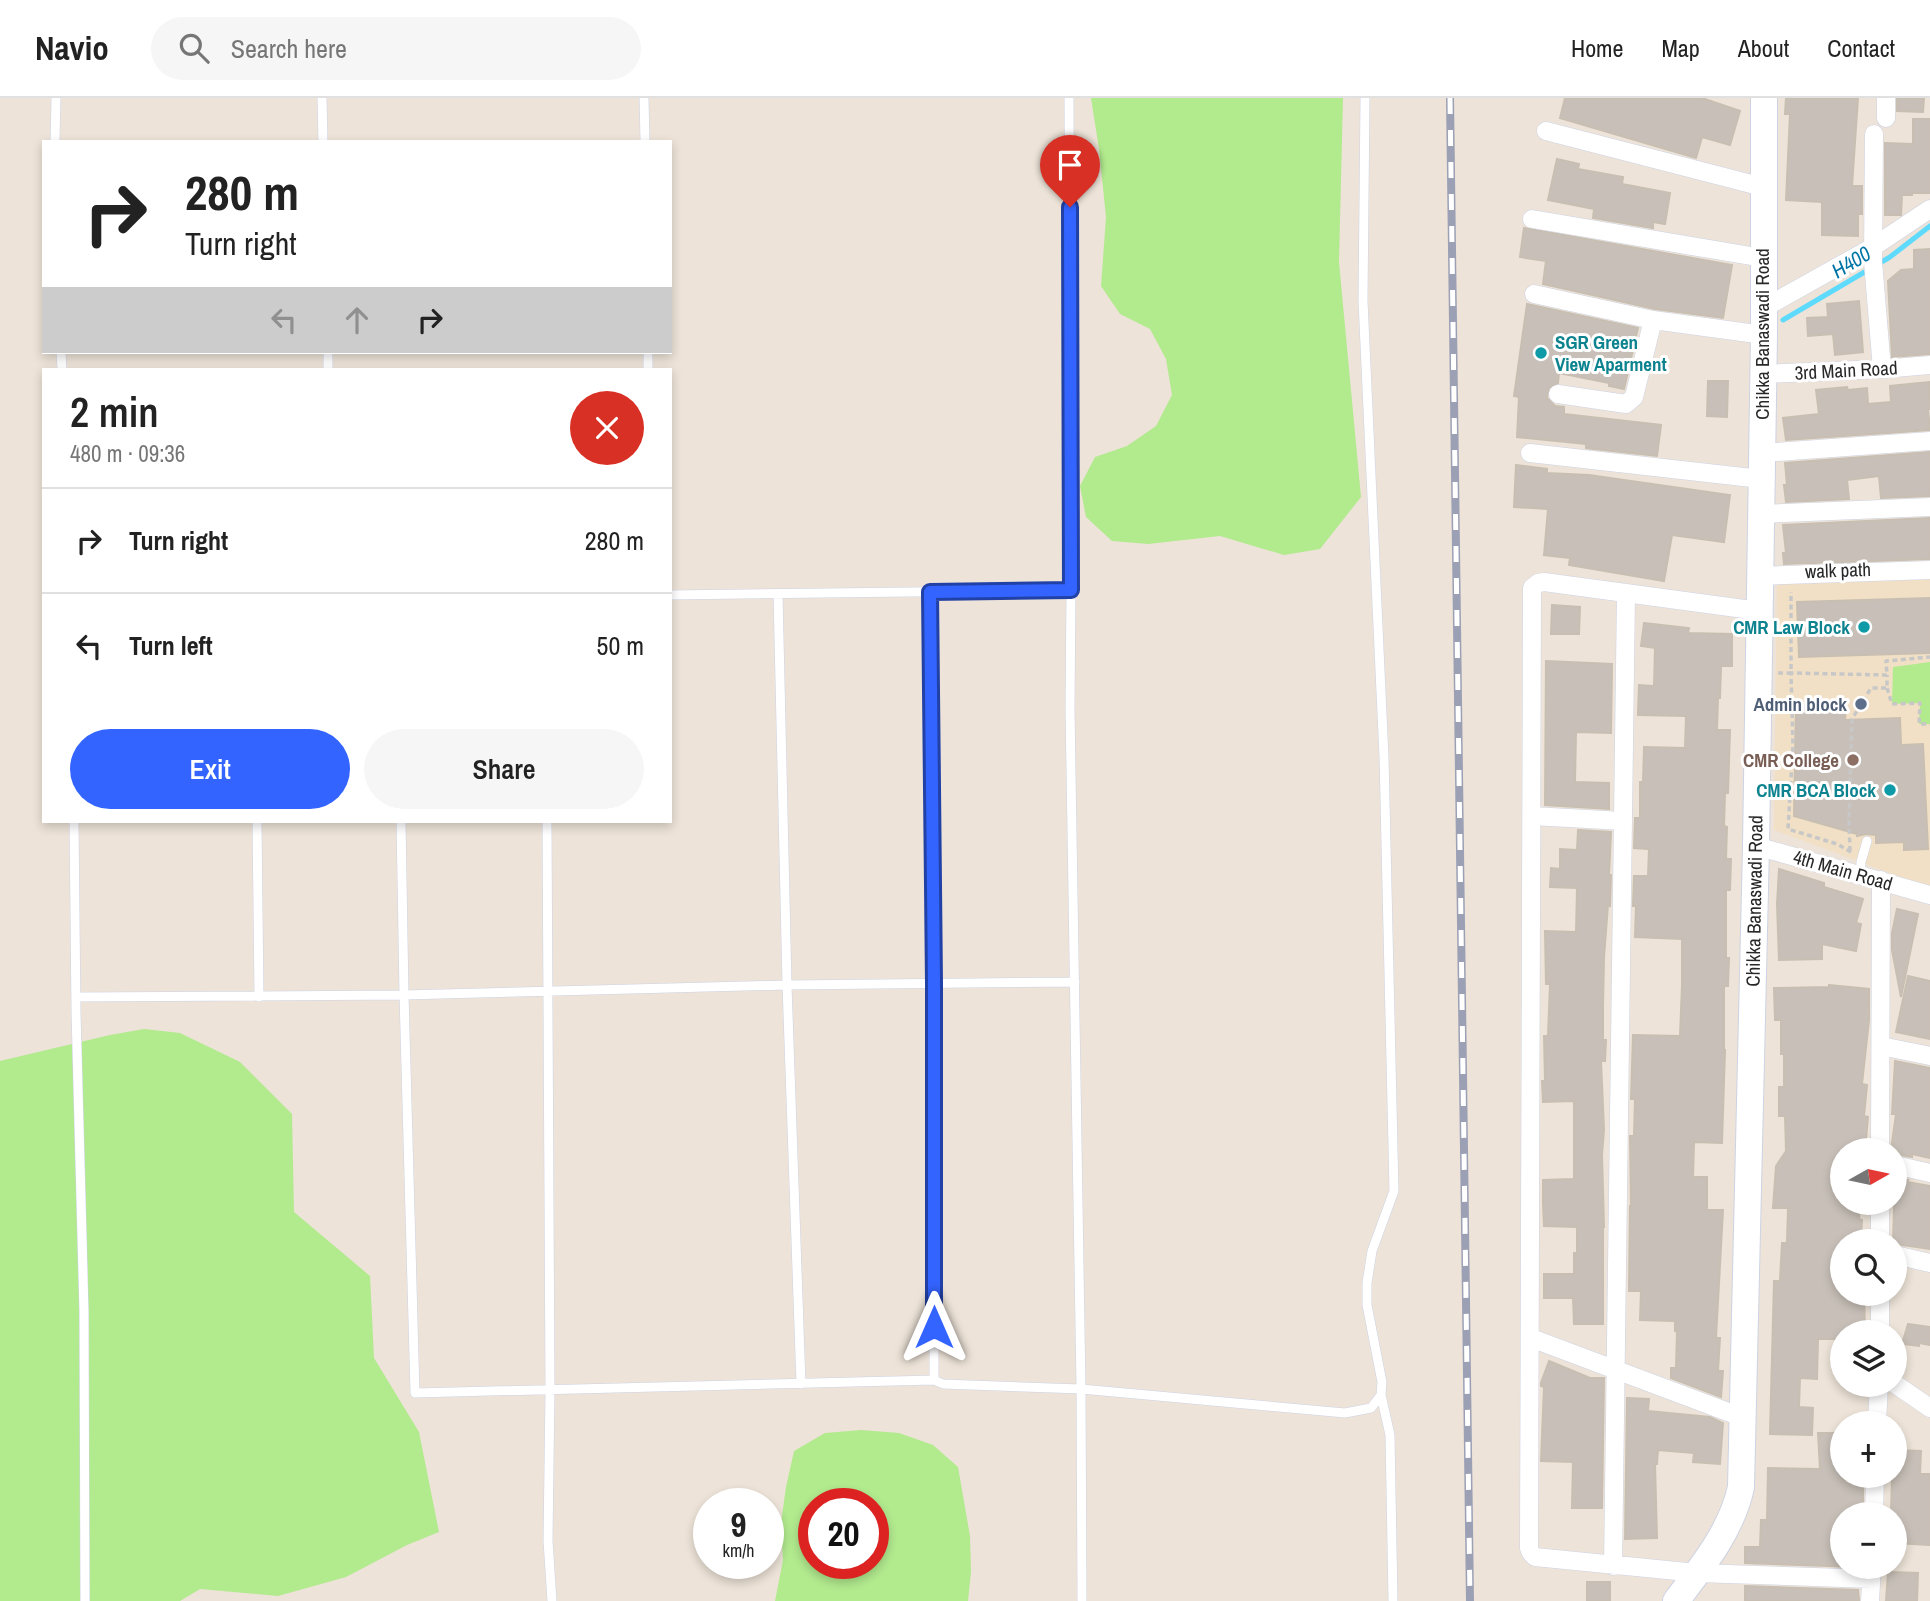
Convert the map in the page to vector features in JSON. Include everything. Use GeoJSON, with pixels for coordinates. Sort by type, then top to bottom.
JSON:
{"type":"FeatureCollection","features":[{"type":"Feature","properties":{"kind":"main road","name":"Chikka Banaswadi Road"},"geometry":{"type":"LineString","coordinates":[[1676,1601],[1732,1518],[1741,1487],[1756,846],[1764,335],[1764,98]]}},
{"type":"Feature","properties":{"kind":"street"},"geometry":{"type":"LineString","coordinates":[[1886,98],[1886,118]]}},
{"type":"Feature","properties":{"kind":"street"},"geometry":{"type":"LineString","coordinates":[[1546,131],[1763,187]]}},
{"type":"Feature","properties":{"kind":"street"},"geometry":{"type":"LineString","coordinates":[[1874,134],[1874,263],[1882,369]]}},
{"type":"Feature","properties":{"kind":"street"},"geometry":{"type":"LineString","coordinates":[[1764,308],[1874,263],[1930,209]]}},
{"type":"Feature","properties":{"kind":"street"},"geometry":{"type":"LineString","coordinates":[[1532,219],[1763,258]]}},
{"type":"Feature","properties":{"kind":"street"},"geometry":{"type":"LineString","coordinates":[[1534,294],[1653,320],[1764,335]]}},
{"type":"Feature","properties":{"kind":"street"},"geometry":{"type":"LineString","coordinates":[[1558,394],[1626,404],[1631,401],[1653,320]]}},
{"type":"Feature","properties":{"kind":"street","name":"3rd Main Road"},"geometry":{"type":"LineString","coordinates":[[1763,374],[1930,365]]}},
{"type":"Feature","properties":{"kind":"street"},"geometry":{"type":"LineString","coordinates":[[1530,453],[1762,466],[1930,441]]}},
{"type":"Feature","properties":{"kind":"street"},"geometry":{"type":"LineString","coordinates":[[1761,514],[1930,507]]}},
{"type":"Feature","properties":{"kind":"street"},"geometry":{"type":"LineString","coordinates":[[1760,576],[1930,570]]}},
{"type":"Feature","properties":{"kind":"street"},"geometry":{"type":"LineString","coordinates":[[1759,611],[1544,582],[1532,588],[1530,1548],[1535,1557],[1612,1566],[1697,1573],[1830,1573]]}},
{"type":"Feature","properties":{"kind":"street"},"geometry":{"type":"LineString","coordinates":[[1612,1566],[1626,593]]}},
{"type":"Feature","properties":{"kind":"street"},"geometry":{"type":"LineString","coordinates":[[1532,816],[1623,821]]}},
{"type":"Feature","properties":{"kind":"street","name":"4th Main Road"},"geometry":{"type":"LineString","coordinates":[[1756,846],[1930,895]]}},
{"type":"Feature","properties":{"kind":"street"},"geometry":{"type":"LineString","coordinates":[[1881,880],[1881,1138]]}},
{"type":"Feature","properties":{"kind":"street"},"geometry":{"type":"LineString","coordinates":[[1881,1046],[1930,1056]]}},
{"type":"Feature","properties":{"kind":"street"},"geometry":{"type":"LineString","coordinates":[[1908,1168],[1930,1173]]}},
{"type":"Feature","properties":{"kind":"street"},"geometry":{"type":"LineString","coordinates":[[1907,1258],[1930,1263]]}},
{"type":"Feature","properties":{"kind":"street"},"geometry":{"type":"LineString","coordinates":[[1531,1338],[1744,1418]]}},
{"type":"Feature","properties":{"kind":"street"},"geometry":{"type":"LineString","coordinates":[[1907,1392],[1930,1408]]}},
{"type":"Feature","properties":{"kind":"street"},"geometry":{"type":"LineString","coordinates":[[1870,1601],[1872,1579]]}},
{"type":"Feature","properties":{"kind":"lane"},"geometry":{"type":"LineString","coordinates":[[55,140],[56,98]]}},
{"type":"Feature","properties":{"kind":"lane"},"geometry":{"type":"LineString","coordinates":[[322,98],[323,140]]}},
{"type":"Feature","properties":{"kind":"lane"},"geometry":{"type":"LineString","coordinates":[[644,98],[645,140]]}},
{"type":"Feature","properties":{"kind":"lane"},"geometry":{"type":"LineString","coordinates":[[1069,98],[1070,709],[1082,1601]]}},
{"type":"Feature","properties":{"kind":"lane"},"geometry":{"type":"LineString","coordinates":[[1365,98],[1363,301],[1384,757],[1394,1191],[1373,1251],[1367,1283],[1367,1305],[1390,1435],[1393,1601]]}},
{"type":"Feature","properties":{"kind":"lane"},"geometry":{"type":"LineString","coordinates":[[672,595],[1071,590]]}},
{"type":"Feature","properties":{"kind":"lane"},"geometry":{"type":"LineString","coordinates":[[930,592],[934,1380]]}},
{"type":"Feature","properties":{"kind":"lane"},"geometry":{"type":"LineString","coordinates":[[778,594],[787,985],[801,1384]]}},
{"type":"Feature","properties":{"kind":"lane"},"geometry":{"type":"LineString","coordinates":[[74,823],[84,1312],[85,1601]]}},
{"type":"Feature","properties":{"kind":"lane"},"geometry":{"type":"LineString","coordinates":[[257,823],[259,997]]}},
{"type":"Feature","properties":{"kind":"lane"},"geometry":{"type":"LineString","coordinates":[[401,823],[415,1393],[934,1380],[943,1384],[1081,1389],[1345,1413],[1371,1408],[1381,1395]]}},
{"type":"Feature","properties":{"kind":"lane"},"geometry":{"type":"LineString","coordinates":[[547,823],[550,1390],[548,1541],[552,1601]]}},
{"type":"Feature","properties":{"kind":"lane"},"geometry":{"type":"LineString","coordinates":[[1860,874],[1867,841]]}},
{"type":"Feature","properties":{"kind":"lane"},"geometry":{"type":"LineString","coordinates":[[76,997],[404,995],[787,985],[1075,982]]}},
{"type":"Feature","properties":{"kind":"path","name":"walk path"},"geometry":{"type":"LineString","coordinates":[[1791,586],[1793,745],[1788,830],[1837,844],[1863,856]]}},
{"type":"Feature","properties":{"kind":"path"},"geometry":{"type":"LineString","coordinates":[[1930,657],[1886,661],[1887,688],[1892,704],[1920,703],[1919,724],[1930,724]]}},
{"type":"Feature","properties":{"kind":"path"},"geometry":{"type":"LineString","coordinates":[[1791,673],[1886,674]]}},
{"type":"Feature","properties":{"kind":"path"},"geometry":{"type":"LineString","coordinates":[[1850,851],[1852,719],[1871,688],[1887,688]]}},
{"type":"Feature","properties":{"kind":"shaded area","name":"CMR College"},"geometry":{"type":"Polygon","coordinates":[[[1930,577],[1930,888],[1774,830],[1777,582],[1930,577]]]}},
{"type":"Feature","properties":{"kind":"green space"},"geometry":{"type":"Polygon","coordinates":[[[1091,98],[1343,98],[1339,262],[1361,497],[1320,549],[1284,555],[1220,536],[1148,544],[1112,541],[1086,517],[1080,486],[1095,457],[1127,446],[1156,426],[1172,395],[1166,359],[1150,329],[1120,314],[1101,286],[1106,217],[1091,98]]]}},
{"type":"Feature","properties":{"kind":"green space"},"geometry":{"type":"Polygon","coordinates":[[[1930,662],[1930,724],[1919,724],[1920,703],[1892,704],[1893,667],[1930,662]]]}},
{"type":"Feature","properties":{"kind":"green space"},"geometry":{"type":"Polygon","coordinates":[[[144,1029],[180,1033],[240,1062],[292,1114],[294,1212],[370,1276],[374,1358],[419,1432],[439,1532],[407,1545],[346,1577],[278,1596],[200,1589],[180,1601],[0,1601],[0,1061],[144,1029]]]}},
{"type":"Feature","properties":{"kind":"green space"},"geometry":{"type":"Polygon","coordinates":[[[861,1430],[899,1433],[933,1445],[958,1467],[970,1536],[971,1572],[968,1601],[775,1601],[779,1579],[784,1579],[784,1501],[794,1451],[825,1433],[861,1430]]]}},
{"type":"Feature","properties":{"kind":"building"},"geometry":{"type":"Polygon","coordinates":[[[1565,98],[1702,98],[1740,111],[1730,145],[1702,137],[1696,158],[1560,118],[1565,98]]]}},
{"type":"Feature","properties":{"kind":"building"},"geometry":{"type":"Polygon","coordinates":[[[1786,98],[1858,98],[1852,186],[1862,186],[1862,214],[1858,214],[1858,236],[1822,235],[1822,202],[1786,200],[1790,114],[1785,114],[1786,98]]]}},
{"type":"Feature","properties":{"kind":"building"},"geometry":{"type":"Polygon","coordinates":[[[1897,98],[1924,98],[1923,112],[1897,111],[1897,98]]]}},
{"type":"Feature","properties":{"kind":"building"},"geometry":{"type":"Polygon","coordinates":[[[1913,119],[1930,119],[1930,193],[1902,195],[1901,215],[1885,215],[1885,143],[1913,144],[1913,119]]]}},
{"type":"Feature","properties":{"kind":"building"},"geometry":{"type":"Polygon","coordinates":[[[1557,159],[1579,164],[1578,169],[1623,177],[1622,184],[1670,193],[1665,224],[1653,222],[1653,228],[1593,218],[1594,209],[1548,200],[1557,159]]]}},
{"type":"Feature","properties":{"kind":"building"},"geometry":{"type":"Polygon","coordinates":[[[1524,228],[1732,265],[1723,318],[1655,309],[1543,284],[1546,261],[1520,257],[1524,228]]]}},
{"type":"Feature","properties":{"kind":"building"},"geometry":{"type":"Polygon","coordinates":[[[1930,249],[1930,354],[1892,357],[1888,281],[1901,270],[1914,269],[1914,250],[1930,249]]]}},
{"type":"Feature","properties":{"kind":"building"},"geometry":{"type":"Polygon","coordinates":[[[1859,301],[1863,352],[1835,355],[1833,334],[1808,336],[1807,318],[1828,317],[1827,304],[1859,301]]]}},
{"type":"Feature","properties":{"kind":"building"},"geometry":{"type":"Polygon","coordinates":[[[1527,304],[1638,328],[1624,389],[1609,386],[1609,383],[1559,373],[1558,383],[1549,388],[1547,398],[1555,406],[1564,407],[1564,414],[1661,425],[1657,456],[1586,448],[1586,444],[1517,437],[1519,397],[1514,396],[1527,304]]]}},
{"type":"Feature","properties":{"kind":"building"},"geometry":{"type":"Polygon","coordinates":[[[1708,381],[1728,381],[1727,417],[1707,416],[1708,381]]]}},
{"type":"Feature","properties":{"kind":"building"},"geometry":{"type":"Polygon","coordinates":[[[1929,382],[1930,430],[1786,440],[1783,418],[1819,414],[1816,390],[1867,388],[1868,404],[1891,402],[1890,386],[1929,382]]]}},
{"type":"Feature","properties":{"kind":"building"},"geometry":{"type":"Polygon","coordinates":[[[1930,452],[1930,496],[1881,498],[1879,476],[1847,480],[1849,499],[1786,502],[1785,463],[1930,452]]]}},
{"type":"Feature","properties":{"kind":"building"},"geometry":{"type":"Polygon","coordinates":[[[1516,465],[1547,469],[1547,473],[1589,475],[1730,495],[1724,542],[1672,535],[1664,581],[1569,565],[1570,558],[1544,555],[1548,509],[1514,507],[1516,465]]]}},
{"type":"Feature","properties":{"kind":"building"},"geometry":{"type":"Polygon","coordinates":[[[1930,518],[1930,559],[1784,564],[1783,553],[1786,553],[1783,525],[1930,518]]]}},
{"type":"Feature","properties":{"kind":"building","name":"CMR Law Block"},"geometry":{"type":"Polygon","coordinates":[[[1930,598],[1930,653],[1799,657],[1797,602],[1930,598]]]}},
{"type":"Feature","properties":{"kind":"building"},"geometry":{"type":"Polygon","coordinates":[[[1552,605],[1580,607],[1579,634],[1551,634],[1552,605]]]}},
{"type":"Feature","properties":{"kind":"building"},"geometry":{"type":"Polygon","coordinates":[[[1644,623],[1689,628],[1688,633],[1732,634],[1732,666],[1721,666],[1717,730],[1730,730],[1724,826],[1727,827],[1726,859],[1731,859],[1730,890],[1726,890],[1726,958],[1729,958],[1728,986],[1724,986],[1722,1143],[1694,1142],[1693,1177],[1707,1177],[1707,1210],[1723,1210],[1716,1338],[1720,1338],[1718,1371],[1723,1371],[1721,1397],[1671,1378],[1671,1368],[1676,1368],[1675,1321],[1640,1320],[1641,1291],[1629,1291],[1630,1136],[1634,1136],[1635,1099],[1631,1099],[1633,1035],[1680,1036],[1682,985],[1682,939],[1635,937],[1634,876],[1648,876],[1649,849],[1634,848],[1635,818],[1640,818],[1644,747],[1685,748],[1686,716],[1638,715],[1639,685],[1654,686],[1655,648],[1641,646],[1644,623]]]}},
{"type":"Feature","properties":{"kind":"building"},"geometry":{"type":"Polygon","coordinates":[[[1546,661],[1612,664],[1611,733],[1576,732],[1575,782],[1609,783],[1609,809],[1545,805],[1546,661]]]}},
{"type":"Feature","properties":{"kind":"building"},"geometry":{"type":"Polygon","coordinates":[[[1796,704],[1846,705],[1845,720],[1900,718],[1901,745],[1923,744],[1928,849],[1904,850],[1904,842],[1876,843],[1876,835],[1857,836],[1794,816],[1796,704]]]}},
{"type":"Feature","properties":{"kind":"building"},"geometry":{"type":"Polygon","coordinates":[[[1578,830],[1611,832],[1610,906],[1608,905],[1604,957],[1603,1040],[1606,1040],[1605,1061],[1601,1061],[1604,1130],[1603,1324],[1574,1324],[1573,1298],[1544,1298],[1544,1274],[1574,1274],[1574,1253],[1577,1253],[1577,1227],[1544,1226],[1543,1204],[1543,1180],[1574,1179],[1574,1101],[1543,1102],[1542,1081],[1545,1081],[1544,1036],[1548,1036],[1550,984],[1546,984],[1545,931],[1576,932],[1577,888],[1550,887],[1551,868],[1560,869],[1560,849],[1577,850],[1578,830]]]}},
{"type":"Feature","properties":{"kind":"building"},"geometry":{"type":"Polygon","coordinates":[[[1779,869],[1863,899],[1856,923],[1861,924],[1856,951],[1822,944],[1822,959],[1779,960],[1779,869]]]}},
{"type":"Feature","properties":{"kind":"building"},"geometry":{"type":"Polygon","coordinates":[[[1897,909],[1918,914],[1901,997],[1892,950],[1897,909]]]}},
{"type":"Feature","properties":{"kind":"building"},"geometry":{"type":"Polygon","coordinates":[[[1908,976],[1930,981],[1930,1039],[1896,1032],[1908,976]]]}},
{"type":"Feature","properties":{"kind":"building"},"geometry":{"type":"Polygon","coordinates":[[[1774,988],[1869,989],[1869,1020],[1862,1084],[1867,1085],[1864,1116],[1868,1117],[1866,1138],[1830,1138],[1830,1215],[1859,1215],[1859,1219],[1862,1220],[1862,1229],[1830,1229],[1830,1306],[1864,1306],[1865,1320],[1830,1320],[1830,1339],[1818,1339],[1817,1379],[1800,1378],[1799,1407],[1813,1408],[1812,1435],[1770,1434],[1774,1281],[1780,1281],[1782,1243],[1787,1243],[1788,1208],[1773,1208],[1776,1166],[1786,1151],[1785,1116],[1779,1116],[1779,1087],[1784,1087],[1784,1054],[1781,1054],[1781,1020],[1775,1020],[1774,988]]]}},
{"type":"Feature","properties":{"kind":"building"},"geometry":{"type":"Polygon","coordinates":[[[1895,1061],[1930,1068],[1930,1158],[1912,1154],[1912,1157],[1908,1156],[1908,1138],[1893,1138],[1896,1114],[1892,1114],[1895,1061]]]}},
{"type":"Feature","properties":{"kind":"building"},"geometry":{"type":"Polygon","coordinates":[[[1908,1182],[1930,1186],[1930,1249],[1907,1246],[1907,1229],[1893,1229],[1894,1215],[1908,1214],[1908,1182]]]}},
{"type":"Feature","properties":{"kind":"building"},"geometry":{"type":"Polygon","coordinates":[[[1908,1324],[1930,1327],[1930,1345],[1907,1345],[1908,1324]]]}},
{"type":"Feature","properties":{"kind":"building"},"geometry":{"type":"Polygon","coordinates":[[[1549,1361],[1590,1378],[1604,1378],[1602,1508],[1572,1508],[1573,1462],[1541,1461],[1544,1387],[1541,1383],[1549,1361]]]}},
{"type":"Feature","properties":{"kind":"building"},"geometry":{"type":"Polygon","coordinates":[[[1627,1398],[1649,1399],[1648,1411],[1710,1417],[1723,1423],[1720,1464],[1693,1462],[1694,1453],[1658,1450],[1655,1464],[1657,1538],[1625,1539],[1627,1398]]]}},
{"type":"Feature","properties":{"kind":"building"},"geometry":{"type":"Polygon","coordinates":[[[1818,1433],[1830,1433],[1830,1488],[1863,1488],[1863,1502],[1830,1502],[1830,1566],[1745,1563],[1745,1547],[1760,1547],[1761,1520],[1767,1520],[1768,1468],[1820,1469],[1818,1433]]]}},
{"type":"Feature","properties":{"kind":"building"},"geometry":{"type":"Polygon","coordinates":[[[1907,1450],[1921,1451],[1920,1474],[1930,1474],[1930,1545],[1907,1544],[1907,1502],[1891,1502],[1892,1488],[1907,1488],[1907,1450]]]}},
{"type":"Feature","properties":{"kind":"building"},"geometry":{"type":"Polygon","coordinates":[[[1907,1573],[1918,1573],[1917,1601],[1886,1601],[1888,1579],[1907,1579],[1907,1573]]]}},
{"type":"Feature","properties":{"kind":"building"},"geometry":{"type":"Polygon","coordinates":[[[1587,1582],[1610,1582],[1610,1601],[1587,1601],[1587,1582]]]}},
{"type":"Feature","properties":{"kind":"building"},"geometry":{"type":"Polygon","coordinates":[[[1745,1586],[1858,1590],[1859,1601],[1745,1601],[1745,1586]]]}},
{"type":"Feature","properties":{"kind":"waterway","name":"H400"},"geometry":{"type":"LineString","coordinates":[[1783,320],[1890,257],[1930,226]]}},
{"type":"Feature","properties":{"kind":"railway"},"geometry":{"type":"LineString","coordinates":[[1450,98],[1470,1601]]}},
{"type":"Feature","properties":{"kind":"place","name":"SGR Green View Aparment"},"geometry":{"type":"Point","coordinates":[1541,353]}},
{"type":"Feature","properties":{"kind":"place","name":"CMR Law Block"},"geometry":{"type":"Point","coordinates":[1864,627]}},
{"type":"Feature","properties":{"kind":"place","name":"Admin block"},"geometry":{"type":"Point","coordinates":[1861,704]}},
{"type":"Feature","properties":{"kind":"place","name":"CMR College"},"geometry":{"type":"Point","coordinates":[1853,760]}},
{"type":"Feature","properties":{"kind":"place","name":"CMR BCA Block"},"geometry":{"type":"Point","coordinates":[1890,790]}},
{"type":"Feature","properties":{"kind":"route"},"geometry":{"type":"LineString","coordinates":[[934,1327],[930,592],[1071,590],[1070,207]]}}]}
